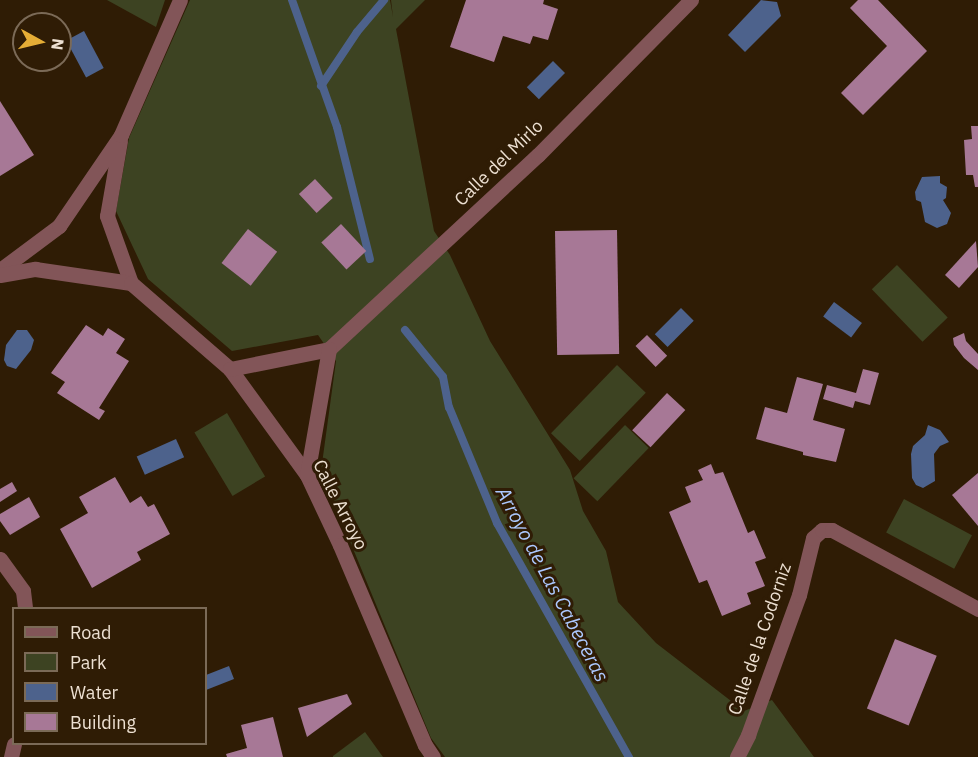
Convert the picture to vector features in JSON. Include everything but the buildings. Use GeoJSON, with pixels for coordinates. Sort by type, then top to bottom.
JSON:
{"type":"FeatureCollection","features":[{"type":"Feature","properties":{"kind":"street"},"geometry":{"type":"LineString","coordinates":[[0,270],[59,226],[121,135],[180,0]]}},
{"type":"Feature","properties":{"kind":"street","name":"Calle del Mirlo"},"geometry":{"type":"LineString","coordinates":[[329,349],[538,155],[691,0]]}},
{"type":"Feature","properties":{"kind":"street","name":"Calle Arroyo"},"geometry":{"type":"LineString","coordinates":[[121,135],[107,216],[131,283],[230,369],[307,475],[340,545],[425,745],[434,757]]}},
{"type":"Feature","properties":{"kind":"street"},"geometry":{"type":"LineString","coordinates":[[0,275],[34,269],[131,283]]}},
{"type":"Feature","properties":{"kind":"street"},"geometry":{"type":"LineString","coordinates":[[230,369],[329,349],[307,475]]}},
{"type":"Feature","properties":{"kind":"street","name":"Calle de la Codorniz"},"geometry":{"type":"LineString","coordinates":[[736,757],[748,735],[799,595],[813,538],[822,530],[832,530],[978,609]]}},
{"type":"Feature","properties":{"kind":"street"},"geometry":{"type":"LineString","coordinates":[[0,559],[23,591],[25,607]]}},
{"type":"Feature","properties":{"kind":"green space"},"geometry":{"type":"Polygon","coordinates":[[[107,0],[165,0],[156,27],[107,0]]]}},
{"type":"Feature","properties":{"kind":"green space"},"geometry":{"type":"Polygon","coordinates":[[[190,0],[390,0],[393,17],[391,0],[425,0],[396,29],[434,231],[450,255],[490,341],[570,470],[583,511],[606,551],[618,602],[656,643],[744,711],[772,700],[814,757],[445,757],[431,738],[321,471],[336,361],[318,335],[232,351],[148,279],[116,211],[129,138],[190,0]]]}},
{"type":"Feature","properties":{"kind":"green space"},"geometry":{"type":"Polygon","coordinates":[[[897,265],[948,318],[923,342],[872,289],[897,265]]]}},
{"type":"Feature","properties":{"kind":"green space"},"geometry":{"type":"Polygon","coordinates":[[[617,365],[646,393],[580,461],[551,433],[617,365]]]}},
{"type":"Feature","properties":{"kind":"green space"},"geometry":{"type":"Polygon","coordinates":[[[227,413],[265,476],[233,496],[194,433],[227,413]]]}},
{"type":"Feature","properties":{"kind":"green space"},"geometry":{"type":"Polygon","coordinates":[[[625,425],[649,448],[597,501],[574,478],[625,425]]]}},
{"type":"Feature","properties":{"kind":"green space"},"geometry":{"type":"Polygon","coordinates":[[[904,499],[972,535],[954,569],[886,533],[904,499]]]}},
{"type":"Feature","properties":{"kind":"green space"},"geometry":{"type":"Polygon","coordinates":[[[365,732],[383,757],[333,757],[333,756],[365,732]]]}},
{"type":"Feature","properties":{"kind":"water"},"geometry":{"type":"Polygon","coordinates":[[[761,0],[777,2],[781,16],[745,52],[728,35],[761,0]]]}},
{"type":"Feature","properties":{"kind":"water"},"geometry":{"type":"Polygon","coordinates":[[[84,31],[104,68],[86,77],[72,51],[72,37],[84,31]]]}},
{"type":"Feature","properties":{"kind":"water"},"geometry":{"type":"Polygon","coordinates":[[[553,61],[565,73],[539,99],[527,87],[553,61]]]}},
{"type":"Feature","properties":{"kind":"water"},"geometry":{"type":"Polygon","coordinates":[[[940,176],[940,183],[947,187],[946,198],[943,200],[951,213],[947,224],[937,228],[925,222],[921,202],[916,200],[915,192],[922,177],[940,176]]]}},
{"type":"Feature","properties":{"kind":"water"},"geometry":{"type":"Polygon","coordinates":[[[834,302],[862,323],[851,337],[823,316],[834,302]]]}},
{"type":"Feature","properties":{"kind":"water"},"geometry":{"type":"Polygon","coordinates":[[[681,308],[694,321],[668,347],[655,334],[681,308]]]}},
{"type":"Feature","properties":{"kind":"water"},"geometry":{"type":"Polygon","coordinates":[[[17,330],[27,330],[34,340],[31,350],[16,369],[7,366],[4,360],[6,345],[17,330]]]}},
{"type":"Feature","properties":{"kind":"water"},"geometry":{"type":"Polygon","coordinates":[[[928,425],[940,430],[949,442],[940,446],[934,454],[935,481],[923,488],[916,485],[912,478],[911,454],[913,446],[925,435],[928,425]]]}},
{"type":"Feature","properties":{"kind":"water"},"geometry":{"type":"Polygon","coordinates":[[[176,439],[184,457],[145,475],[137,456],[176,439]]]}},
{"type":"Feature","properties":{"kind":"water"},"geometry":{"type":"Polygon","coordinates":[[[229,666],[234,679],[207,690],[207,675],[229,666]]]}},
{"type":"Feature","properties":{"kind":"waterway","name":"Arroyo de Las Cabeceras"},"geometry":{"type":"LineString","coordinates":[[292,0],[337,127],[370,259]]}},
{"type":"Feature","properties":{"kind":"waterway"},"geometry":{"type":"LineString","coordinates":[[321,86],[357,32],[384,0]]}},
{"type":"Feature","properties":{"kind":"waterway","name":"Arroyo de Las Cabeceras"},"geometry":{"type":"LineString","coordinates":[[405,330],[443,377],[449,407],[497,523],[629,757]]}}]}
